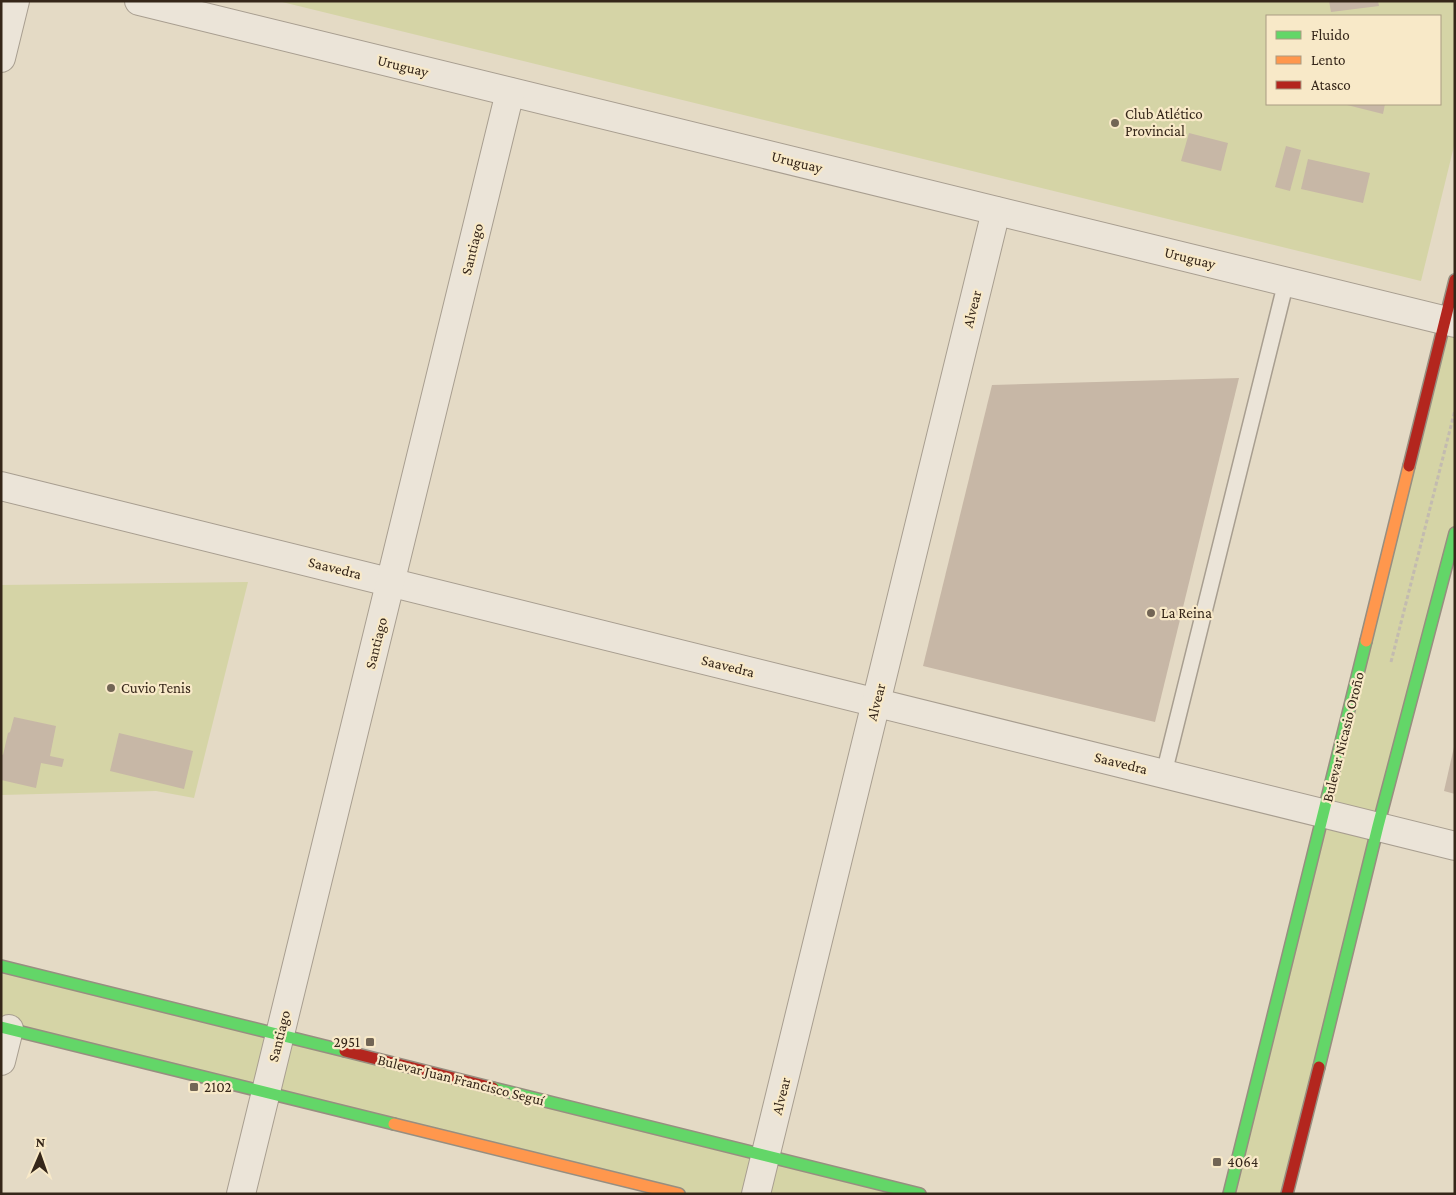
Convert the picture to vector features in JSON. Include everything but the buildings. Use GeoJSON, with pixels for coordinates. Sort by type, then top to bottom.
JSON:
{"type":"FeatureCollection","features":[{"type":"Feature","properties":{"kind":"main road","name":"Bulevar Nicasio Oroño"},"geometry":{"type":"LineString","coordinates":[[1229,1194],[1324,813],[1450,322],[1455,280]]}},
{"type":"Feature","properties":{"kind":"main road"},"geometry":{"type":"LineString","coordinates":[[1286,1194],[1378,826],[1455,533]]}},
{"type":"Feature","properties":{"kind":"main road","name":"Bulevar Juan Francisco Seguí"},"geometry":{"type":"LineString","coordinates":[[1,966],[920,1194]]}},
{"type":"Feature","properties":{"kind":"main road"},"geometry":{"type":"LineString","coordinates":[[5,1028],[679,1194]]}},
{"type":"Feature","properties":{"kind":"street"},"geometry":{"type":"LineString","coordinates":[[1,58],[15,1]]}},
{"type":"Feature","properties":{"kind":"street","name":"Uruguay"},"geometry":{"type":"LineString","coordinates":[[139,1],[1450,322]]}},
{"type":"Feature","properties":{"kind":"street","name":"Santiago"},"geometry":{"type":"LineString","coordinates":[[241,1194],[510,92]]}},
{"type":"Feature","properties":{"kind":"street","name":"Alvear"},"geometry":{"type":"LineString","coordinates":[[756,1194],[767,1156],[996,211]]}},
{"type":"Feature","properties":{"kind":"street","name":"Saavedra"},"geometry":{"type":"LineString","coordinates":[[1,486],[1455,846]]}},
{"type":"Feature","properties":{"kind":"street"},"geometry":{"type":"LineString","coordinates":[[1,1061],[5,1028]]}},
{"type":"Feature","properties":{"kind":"lane"},"geometry":{"type":"LineString","coordinates":[[1164,773],[1286,282]]}},
{"type":"Feature","properties":{"kind":"green space","name":"Club Atlético Provincial"},"geometry":{"type":"Polygon","coordinates":[[[278,1],[1455,1],[1455,142],[1421,281],[278,1]]]}},
{"type":"Feature","properties":{"kind":"green space"},"geometry":{"type":"Polygon","coordinates":[[[1455,280],[1455,533],[1287,1194],[1229,1194],[1455,280]]]}},
{"type":"Feature","properties":{"kind":"green space","name":"Cuvio Tenis"},"geometry":{"type":"Polygon","coordinates":[[[248,582],[194,798],[156,791],[1,795],[1,585],[248,582]]]}},
{"type":"Feature","properties":{"kind":"green space"},"geometry":{"type":"Polygon","coordinates":[[[1,966],[920,1194],[679,1194],[1,1027],[1,966]]]}},
{"type":"Feature","properties":{"kind":"traffic: fast"},"geometry":{"type":"LineString","coordinates":[[1319,1067],[1378,826],[1455,533]]}},
{"type":"Feature","properties":{"kind":"traffic: fast"},"geometry":{"type":"LineString","coordinates":[[1229,1194],[1366,641]]}},
{"type":"Feature","properties":{"kind":"traffic: fast"},"geometry":{"type":"LineString","coordinates":[[1,966],[345,1051]]}},
{"type":"Feature","properties":{"kind":"traffic: fast"},"geometry":{"type":"LineString","coordinates":[[1,1027],[394,1124]]}},
{"type":"Feature","properties":{"kind":"traffic: fast"},"geometry":{"type":"LineString","coordinates":[[493,1088],[920,1194]]}},
{"type":"Feature","properties":{"kind":"traffic: slow"},"geometry":{"type":"LineString","coordinates":[[1366,641],[1409,466]]}},
{"type":"Feature","properties":{"kind":"traffic: slow"},"geometry":{"type":"LineString","coordinates":[[394,1124],[679,1194]]}},
{"type":"Feature","properties":{"kind":"traffic: jam"},"geometry":{"type":"LineString","coordinates":[[1409,466],[1455,280]]}},
{"type":"Feature","properties":{"kind":"traffic: jam"},"geometry":{"type":"LineString","coordinates":[[345,1051],[493,1088]]}},
{"type":"Feature","properties":{"kind":"traffic: jam"},"geometry":{"type":"LineString","coordinates":[[1287,1194],[1319,1067]]}},
{"type":"Feature","properties":{"kind":"place","name":"Club Atlético Provincial"},"geometry":{"type":"Point","coordinates":[1115,123]}},
{"type":"Feature","properties":{"kind":"place","name":"La Reina"},"geometry":{"type":"Point","coordinates":[1151,613]}},
{"type":"Feature","properties":{"kind":"place","name":"Cuvio Tenis"},"geometry":{"type":"Point","coordinates":[111,688]}},
{"type":"Feature","properties":{"kind":"place","name":"2951"},"geometry":{"type":"Point","coordinates":[370,1042]}},
{"type":"Feature","properties":{"kind":"place","name":"2102"},"geometry":{"type":"Point","coordinates":[194,1087]}},
{"type":"Feature","properties":{"kind":"place","name":"4064"},"geometry":{"type":"Point","coordinates":[1217,1162]}}]}
